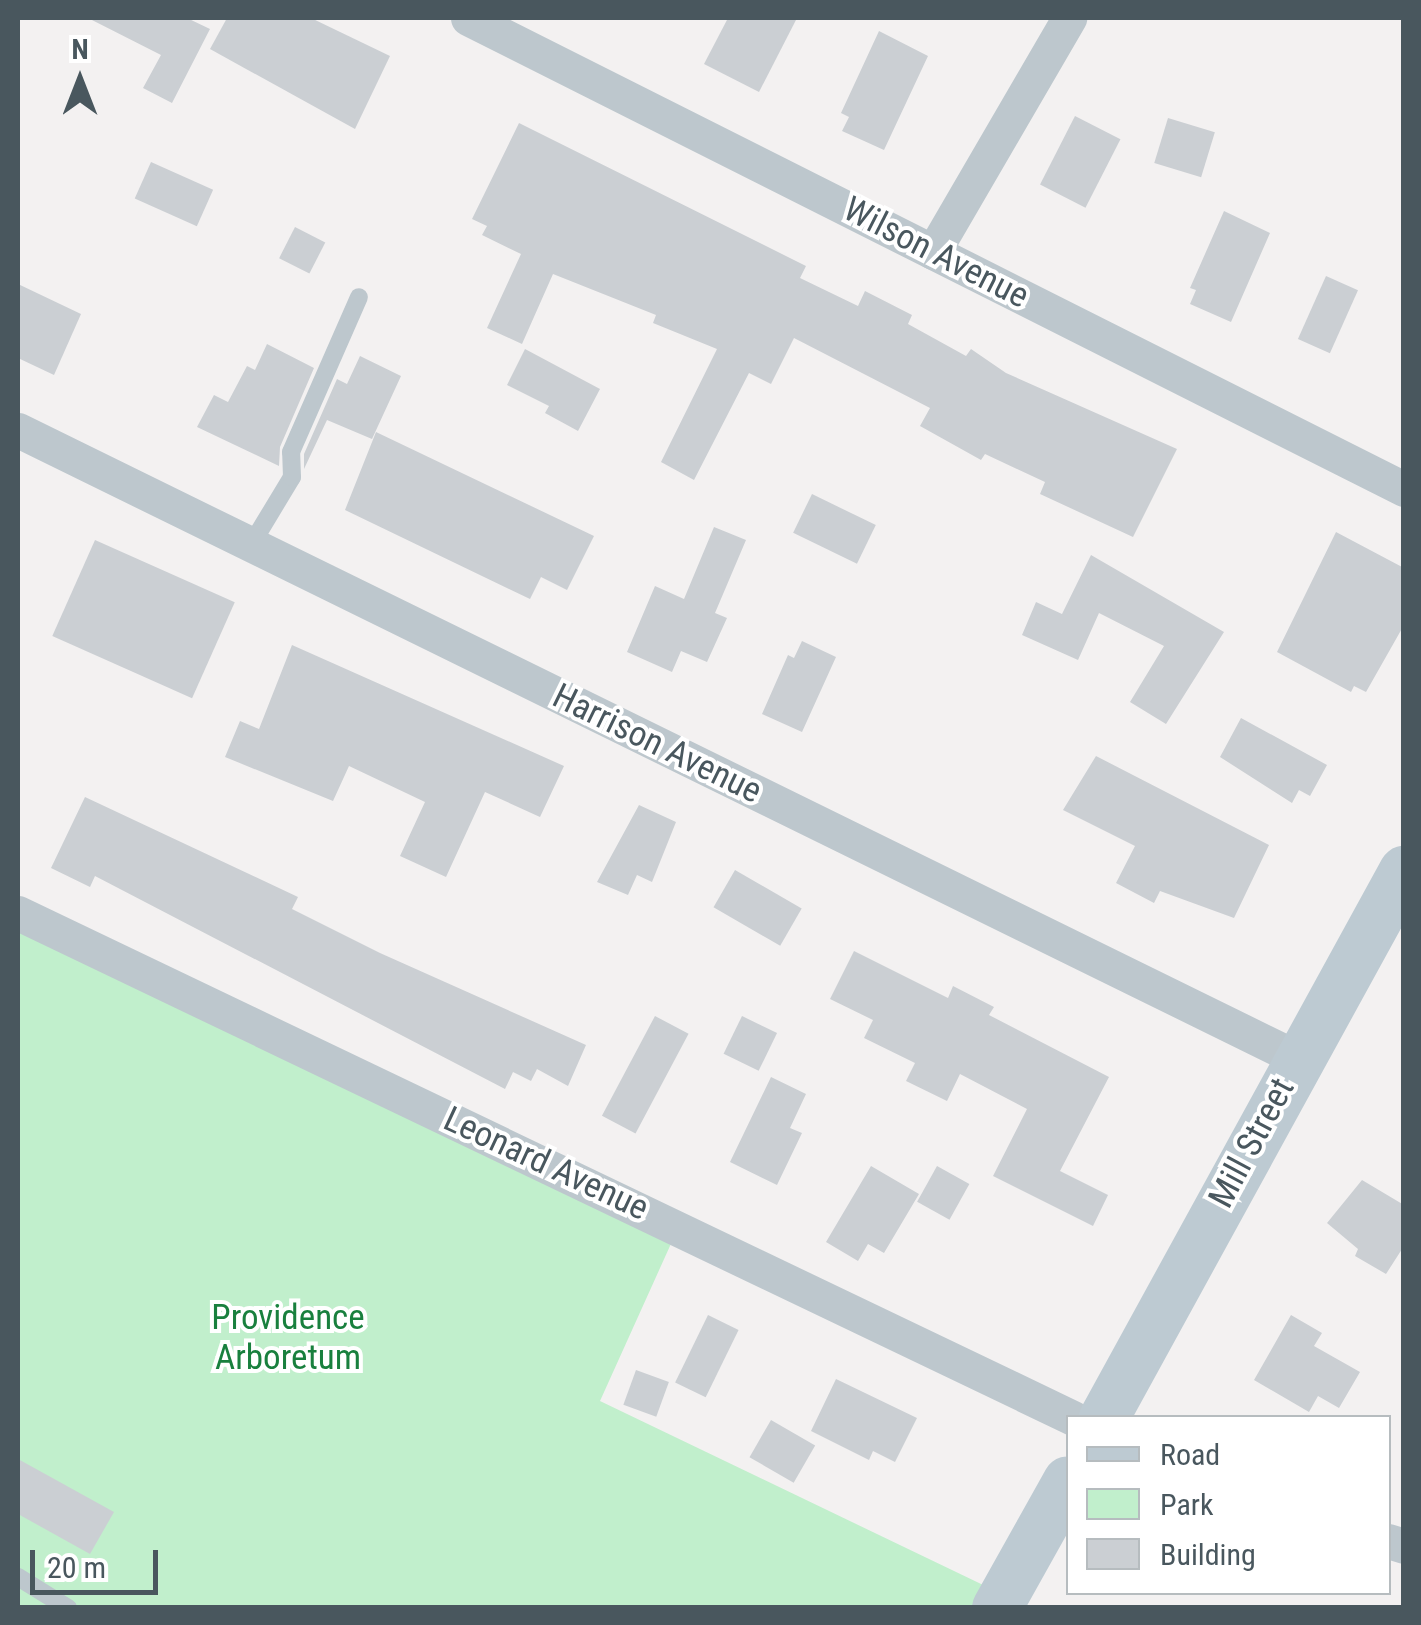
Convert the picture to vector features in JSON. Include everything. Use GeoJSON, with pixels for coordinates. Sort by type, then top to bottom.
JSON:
{"type":"FeatureCollection","features":[{"type":"Feature","properties":{"kind":"street","name":"Wilson Avenue"},"geometry":{"type":"LineString","coordinates":[[468,18],[1404,490]]}},
{"type":"Feature","properties":{"kind":"street"},"geometry":{"type":"LineString","coordinates":[[933,252],[1069,18]]}},
{"type":"Feature","properties":{"kind":"street","name":"Harrison Avenue"},"geometry":{"type":"LineString","coordinates":[[18,430],[1297,1058]]}},
{"type":"Feature","properties":{"kind":"street","name":"Mill Street"},"geometry":{"type":"LineString","coordinates":[[1106,1415],[1297,1058],[1404,871]]}},
{"type":"Feature","properties":{"kind":"street","name":"Leonard Avenue"},"geometry":{"type":"LineString","coordinates":[[18,913],[1067,1415]]}},
{"type":"Feature","properties":{"kind":"street"},"geometry":{"type":"LineString","coordinates":[[997,1608],[1066,1485]]}},
{"type":"Feature","properties":{"kind":"lane"},"geometry":{"type":"LineString","coordinates":[[251,545],[292,477],[290,452],[359,297]]}},
{"type":"Feature","properties":{"kind":"lane"},"geometry":{"type":"LineString","coordinates":[[18,1577],[68,1608]]}},
{"type":"Feature","properties":{"kind":"green space","name":"Providence Arboretum"},"geometry":{"type":"Polygon","coordinates":[[[18,912],[679,1226],[600,1401],[1004,1595],[997,1607],[18,1607],[18,912]]]}},
{"type":"Feature","properties":{"kind":"building"},"geometry":{"type":"Polygon","coordinates":[[[88,18],[187,18],[210,29],[172,103],[143,88],[161,55],[88,18]]]}},
{"type":"Feature","properties":{"kind":"building"},"geometry":{"type":"Polygon","coordinates":[[[227,18],[311,18],[390,56],[355,129],[210,49],[227,18]]]}},
{"type":"Feature","properties":{"kind":"building"},"geometry":{"type":"Polygon","coordinates":[[[728,18],[797,18],[759,92],[704,64],[728,18]]]}},
{"type":"Feature","properties":{"kind":"building"},"geometry":{"type":"Polygon","coordinates":[[[879,31],[928,56],[884,150],[842,131],[849,117],[841,113],[879,31]]]}},
{"type":"Feature","properties":{"kind":"building"},"geometry":{"type":"Polygon","coordinates":[[[1075,116],[1120,139],[1085,208],[1040,185],[1075,116]]]}},
{"type":"Feature","properties":{"kind":"building"},"geometry":{"type":"Polygon","coordinates":[[[1168,118],[1215,132],[1201,177],[1154,163],[1168,118]]]}},
{"type":"Feature","properties":{"kind":"building"},"geometry":{"type":"Polygon","coordinates":[[[519,123],[806,266],[800,278],[858,306],[865,291],[912,315],[908,324],[966,356],[971,349],[1006,373],[1177,449],[1133,537],[1040,494],[1045,482],[985,454],[981,460],[920,426],[930,408],[794,338],[771,384],[749,373],[694,480],[661,462],[717,349],[653,323],[656,315],[553,274],[522,344],[487,328],[521,254],[482,235],[487,226],[472,219],[519,123]]]}},
{"type":"Feature","properties":{"kind":"building"},"geometry":{"type":"Polygon","coordinates":[[[151,162],[213,190],[197,226],[135,199],[151,162]]]}},
{"type":"Feature","properties":{"kind":"building"},"geometry":{"type":"Polygon","coordinates":[[[1224,211],[1270,233],[1231,322],[1190,304],[1196,290],[1190,288],[1224,211]]]}},
{"type":"Feature","properties":{"kind":"building"},"geometry":{"type":"Polygon","coordinates":[[[295,227],[325,242],[309,274],[279,258],[295,227]]]}},
{"type":"Feature","properties":{"kind":"building"},"geometry":{"type":"Polygon","coordinates":[[[1326,276],[1358,290],[1330,353],[1298,339],[1326,276]]]}},
{"type":"Feature","properties":{"kind":"building"},"geometry":{"type":"Polygon","coordinates":[[[18,284],[81,314],[54,375],[18,358],[18,284]]]}},
{"type":"Feature","properties":{"kind":"building"},"geometry":{"type":"Polygon","coordinates":[[[267,344],[314,368],[280,447],[279,466],[197,427],[214,395],[228,402],[247,366],[255,370],[267,344]]]}},
{"type":"Feature","properties":{"kind":"building"},"geometry":{"type":"Polygon","coordinates":[[[525,349],[600,389],[578,431],[545,413],[549,406],[507,385],[525,349]]]}},
{"type":"Feature","properties":{"kind":"building"},"geometry":{"type":"Polygon","coordinates":[[[360,356],[401,376],[372,439],[327,420],[304,469],[304,454],[337,379],[347,384],[360,356]]]}},
{"type":"Feature","properties":{"kind":"building"},"geometry":{"type":"Polygon","coordinates":[[[376,432],[594,536],[567,590],[541,577],[530,599],[345,510],[376,432]]]}},
{"type":"Feature","properties":{"kind":"building"},"geometry":{"type":"Polygon","coordinates":[[[812,494],[876,525],[857,564],[793,533],[812,494]]]}},
{"type":"Feature","properties":{"kind":"building"},"geometry":{"type":"Polygon","coordinates":[[[714,527],[746,540],[715,613],[727,618],[707,662],[681,651],[672,672],[627,652],[655,586],[684,599],[714,527]]]}},
{"type":"Feature","properties":{"kind":"building"},"geometry":{"type":"Polygon","coordinates":[[[1336,532],[1404,568],[1404,625],[1366,692],[1354,686],[1351,692],[1277,652],[1336,532]]]}},
{"type":"Feature","properties":{"kind":"building"},"geometry":{"type":"Polygon","coordinates":[[[95,540],[235,602],[192,698],[52,636],[95,540]]]}},
{"type":"Feature","properties":{"kind":"building"},"geometry":{"type":"Polygon","coordinates":[[[1091,555],[1224,632],[1166,724],[1130,702],[1164,646],[1099,613],[1078,660],[1022,635],[1036,602],[1062,614],[1091,555]]]}},
{"type":"Feature","properties":{"kind":"building"},"geometry":{"type":"Polygon","coordinates":[[[802,641],[836,657],[802,732],[762,714],[788,655],[794,658],[802,641]]]}},
{"type":"Feature","properties":{"kind":"building"},"geometry":{"type":"Polygon","coordinates":[[[292,645],[564,766],[540,817],[485,792],[446,877],[400,856],[425,802],[349,766],[333,801],[225,757],[240,721],[259,729],[292,645]]]}},
{"type":"Feature","properties":{"kind":"building"},"geometry":{"type":"Polygon","coordinates":[[[1241,718],[1327,765],[1310,796],[1299,790],[1292,803],[1220,757],[1241,718]]]}},
{"type":"Feature","properties":{"kind":"building"},"geometry":{"type":"Polygon","coordinates":[[[1096,756],[1269,845],[1234,918],[1160,891],[1154,903],[1116,883],[1135,846],[1063,810],[1096,756]]]}},
{"type":"Feature","properties":{"kind":"building"},"geometry":{"type":"Polygon","coordinates":[[[85,797],[298,897],[292,909],[380,953],[586,1045],[568,1086],[537,1069],[531,1081],[513,1072],[505,1089],[95,876],[90,887],[51,868],[85,797]]]}},
{"type":"Feature","properties":{"kind":"building"},"geometry":{"type":"Polygon","coordinates":[[[639,805],[676,822],[652,882],[637,875],[628,895],[597,882],[639,805]]]}},
{"type":"Feature","properties":{"kind":"building"},"geometry":{"type":"Polygon","coordinates":[[[735,870],[802,908],[780,946],[714,907],[735,870]]]}},
{"type":"Feature","properties":{"kind":"building"},"geometry":{"type":"Polygon","coordinates":[[[854,951],[948,998],[953,986],[994,1007],[989,1015],[1109,1077],[1060,1171],[1108,1195],[1093,1226],[993,1176],[1027,1109],[960,1074],[947,1101],[906,1081],[915,1063],[864,1038],[873,1020],[830,999],[854,951]]]}},
{"type":"Feature","properties":{"kind":"building"},"geometry":{"type":"Polygon","coordinates":[[[655,1016],[689,1034],[636,1134],[602,1116],[655,1016]]]}},
{"type":"Feature","properties":{"kind":"building"},"geometry":{"type":"Polygon","coordinates":[[[742,1016],[777,1033],[759,1071],[724,1054],[742,1016]]]}},
{"type":"Feature","properties":{"kind":"building"},"geometry":{"type":"Polygon","coordinates":[[[771,1077],[806,1094],[790,1128],[802,1133],[777,1185],[730,1162],[771,1077]]]}},
{"type":"Feature","properties":{"kind":"building"},"geometry":{"type":"Polygon","coordinates":[[[871,1166],[919,1194],[884,1253],[868,1244],[858,1261],[826,1242],[871,1166]]]}},
{"type":"Feature","properties":{"kind":"building"},"geometry":{"type":"Polygon","coordinates":[[[937,1166],[969,1184],[949,1220],[917,1202],[937,1166]]]}},
{"type":"Feature","properties":{"kind":"building"},"geometry":{"type":"Polygon","coordinates":[[[1362,1180],[1404,1205],[1404,1246],[1386,1274],[1355,1256],[1358,1249],[1327,1223],[1362,1180]]]}},
{"type":"Feature","properties":{"kind":"building"},"geometry":{"type":"Polygon","coordinates":[[[708,1315],[739,1330],[706,1397],[675,1382],[708,1315]]]}},
{"type":"Feature","properties":{"kind":"building"},"geometry":{"type":"Polygon","coordinates":[[[1291,1315],[1322,1333],[1314,1346],[1360,1372],[1339,1408],[1318,1396],[1309,1412],[1254,1380],[1291,1315]]]}},
{"type":"Feature","properties":{"kind":"building"},"geometry":{"type":"Polygon","coordinates":[[[636,1370],[669,1382],[656,1417],[623,1405],[636,1370]]]}},
{"type":"Feature","properties":{"kind":"building"},"geometry":{"type":"Polygon","coordinates":[[[836,1379],[917,1418],[895,1462],[873,1451],[869,1460],[811,1431],[836,1379]]]}},
{"type":"Feature","properties":{"kind":"building"},"geometry":{"type":"Polygon","coordinates":[[[771,1420],[815,1446],[794,1483],[750,1457],[771,1420]]]}},
{"type":"Feature","properties":{"kind":"building"},"geometry":{"type":"Polygon","coordinates":[[[18,1459],[114,1512],[90,1554],[18,1514],[18,1459]]]}}]}
